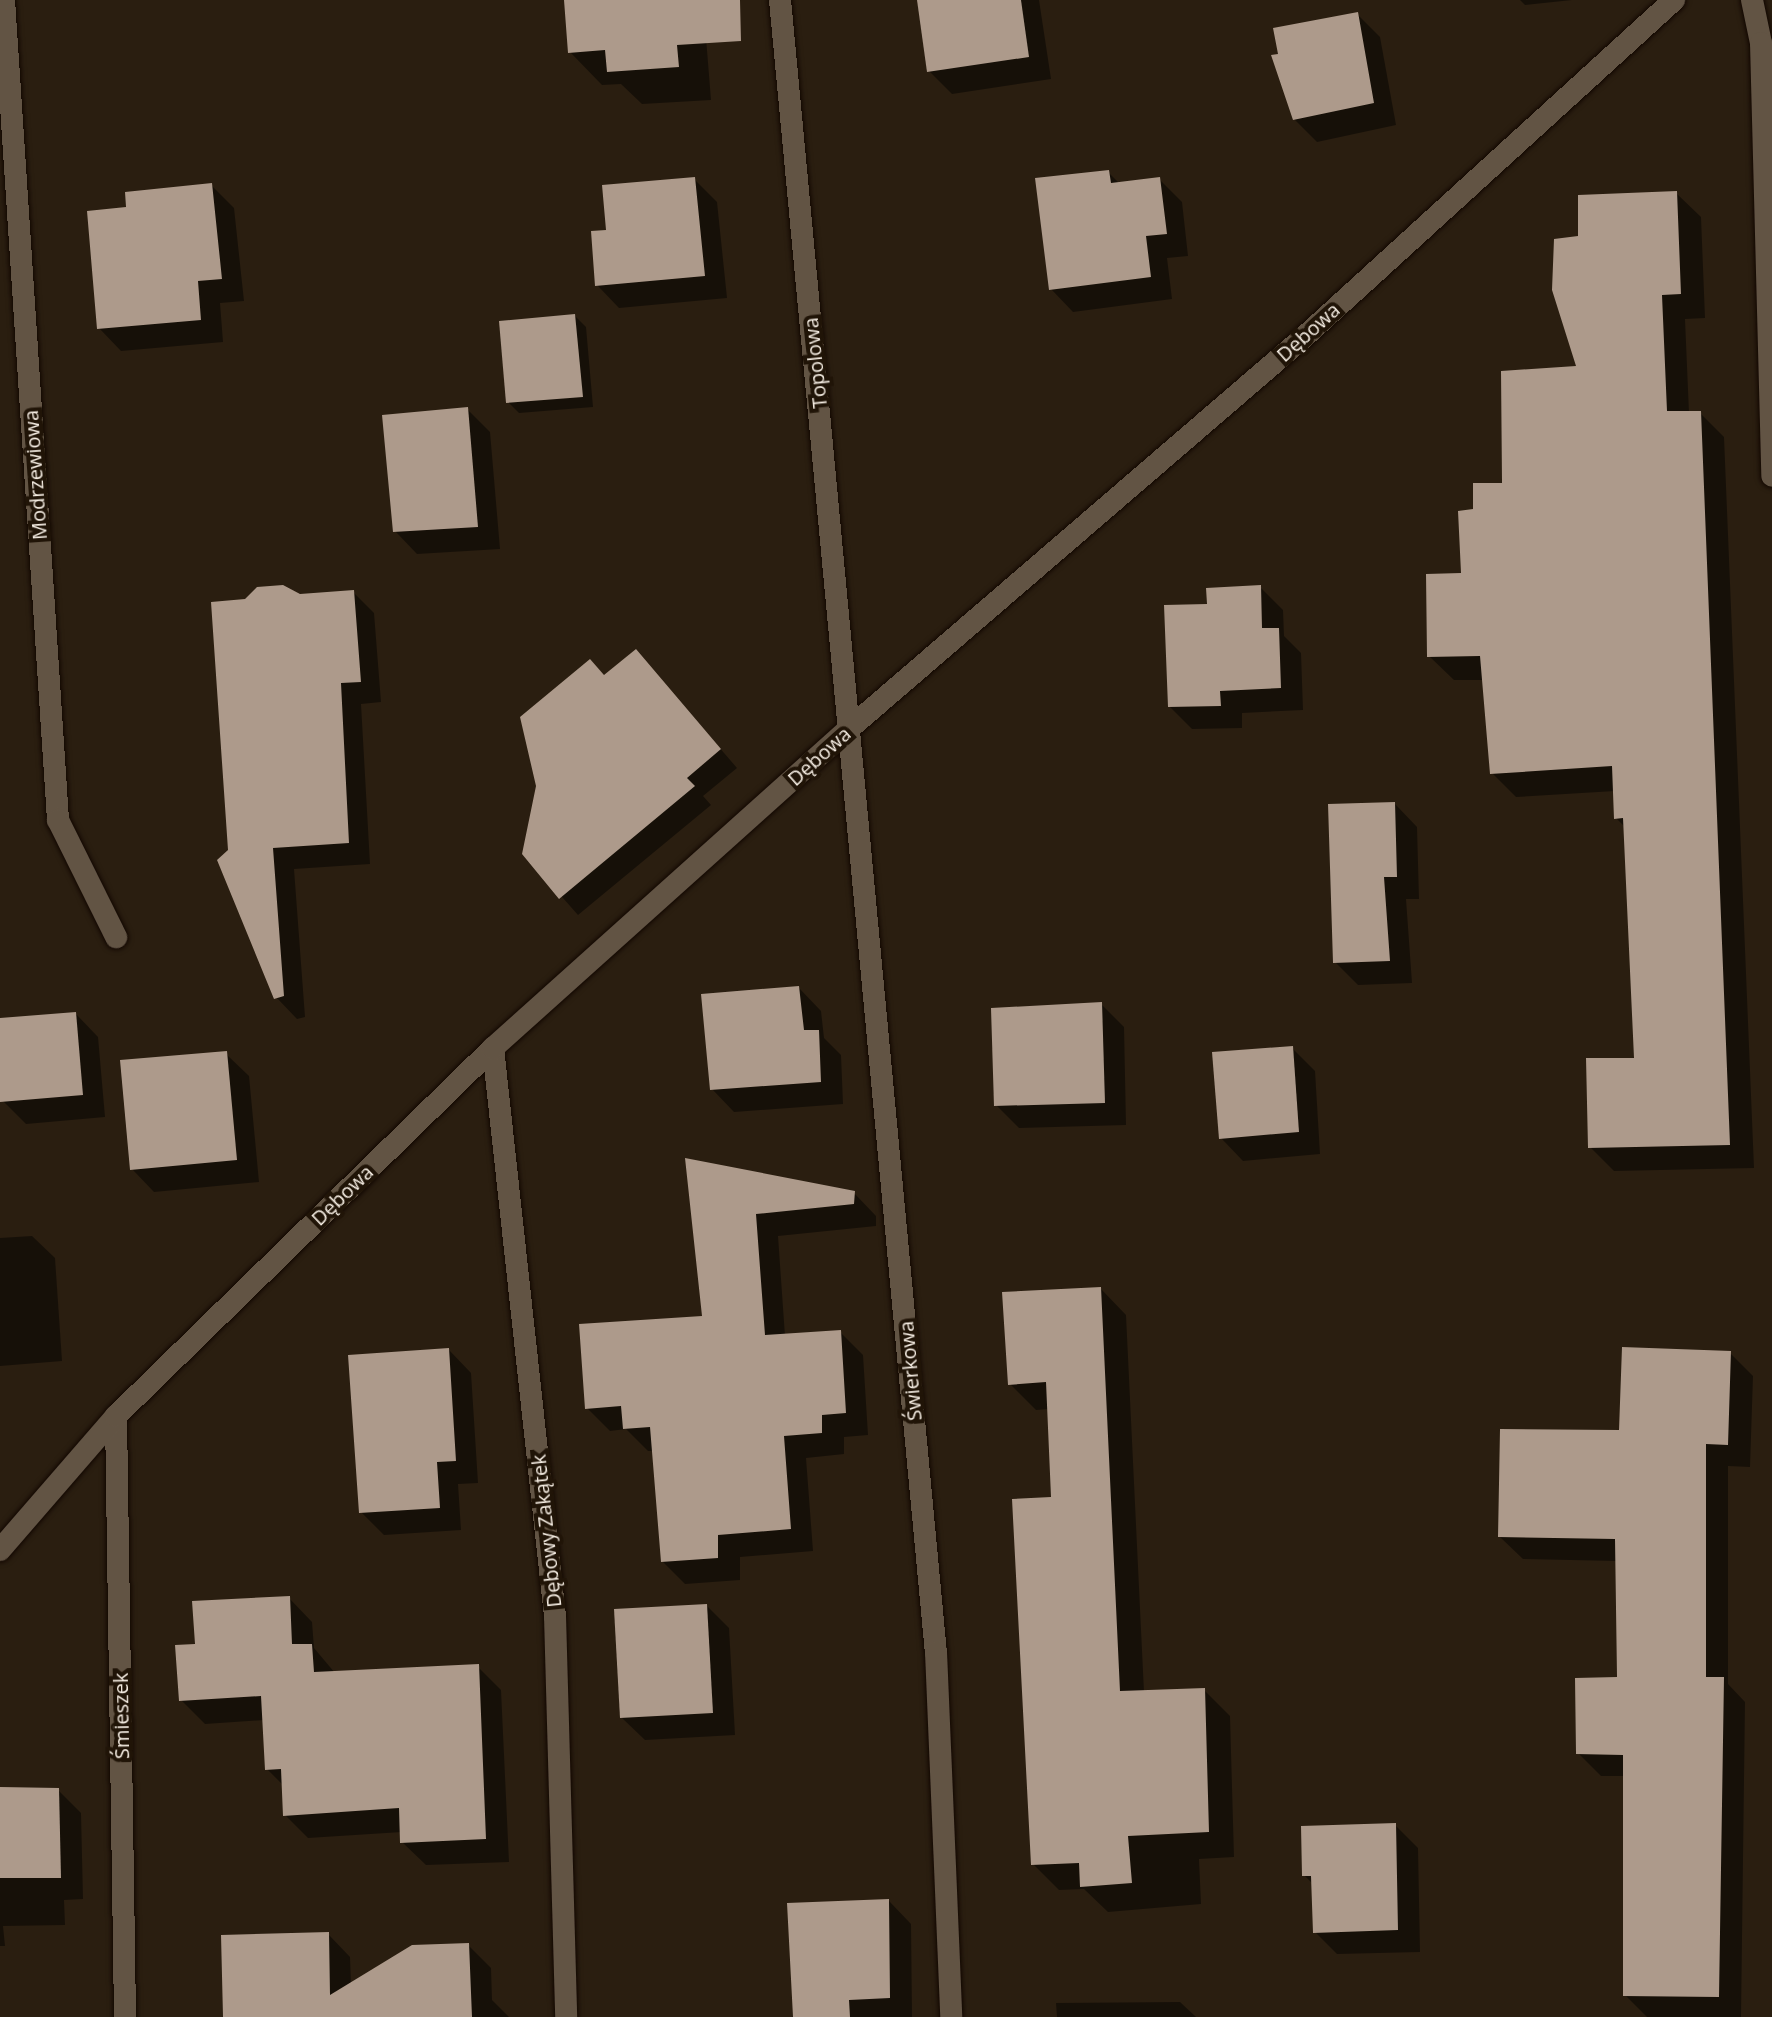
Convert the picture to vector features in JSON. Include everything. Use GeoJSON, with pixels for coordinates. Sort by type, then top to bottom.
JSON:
{"type":"FeatureCollection","features":[{"type":"Feature","properties":{"kind":"street","name":"Modrzewiowa"},"geometry":{"type":"LineString","coordinates":[[4,0],[58,820],[116,937]]}},
{"type":"Feature","properties":{"kind":"street","name":"Topolowa"},"geometry":{"type":"LineString","coordinates":[[780,0],[851,727]]}},
{"type":"Feature","properties":{"kind":"street","name":"Dębowa"},"geometry":{"type":"LineString","coordinates":[[0,1550],[116,1416],[493,1048],[851,727],[1303,338],[1674,0]]}},
{"type":"Feature","properties":{"kind":"street"},"geometry":{"type":"LineString","coordinates":[[1752,0],[1761,43],[1772,476]]}},
{"type":"Feature","properties":{"kind":"street","name":"Świerkowa"},"geometry":{"type":"LineString","coordinates":[[851,727],[936,1652],[951,2017]]}},
{"type":"Feature","properties":{"kind":"street","name":"Dębowy Zakątek"},"geometry":{"type":"LineString","coordinates":[[493,1048],[555,1616],[566,2017]]}},
{"type":"Feature","properties":{"kind":"street","name":"Śmieszek"},"geometry":{"type":"LineString","coordinates":[[116,1416],[125,2017]]}},
{"type":"Feature","properties":{"kind":"building"},"geometry":{"type":"Polygon","coordinates":[[[564,0],[740,0],[741,41],[677,45],[679,67],[607,72],[605,50],[568,53],[564,0]]]}},
{"type":"Feature","properties":{"kind":"building"},"geometry":{"type":"Polygon","coordinates":[[[917,0],[1021,0],[1029,57],[927,72],[917,0]]]}},
{"type":"Feature","properties":{"kind":"building"},"geometry":{"type":"Polygon","coordinates":[[[1358,12],[1374,103],[1293,120],[1271,55],[1278,54],[1273,28],[1358,12]]]}},
{"type":"Feature","properties":{"kind":"building"},"geometry":{"type":"Polygon","coordinates":[[[1109,170],[1111,183],[1160,177],[1167,234],[1146,236],[1151,277],[1049,290],[1035,178],[1109,170]]]}},
{"type":"Feature","properties":{"kind":"building"},"geometry":{"type":"Polygon","coordinates":[[[695,177],[705,276],[595,286],[591,231],[606,230],[602,185],[695,177]]]}},
{"type":"Feature","properties":{"kind":"building"},"geometry":{"type":"Polygon","coordinates":[[[212,183],[222,279],[198,281],[201,320],[97,329],[87,211],[126,207],[125,192],[212,183]]]}},
{"type":"Feature","properties":{"kind":"building"},"geometry":{"type":"Polygon","coordinates":[[[1677,191],[1681,294],[1662,295],[1667,411],[1701,411],[1730,1145],[1588,1148],[1586,1058],[1634,1058],[1623,818],[1614,819],[1612,766],[1490,774],[1480,656],[1427,657],[1426,574],[1461,573],[1458,511],[1473,509],[1473,483],[1502,483],[1501,371],[1576,366],[1552,290],[1554,239],[1578,236],[1578,195],[1677,191]]]}},
{"type":"Feature","properties":{"kind":"building"},"geometry":{"type":"Polygon","coordinates":[[[575,314],[583,397],[506,403],[499,321],[575,314]]]}},
{"type":"Feature","properties":{"kind":"building"},"geometry":{"type":"Polygon","coordinates":[[[468,407],[478,527],[393,532],[382,415],[468,407]]]}},
{"type":"Feature","properties":{"kind":"building"},"geometry":{"type":"Polygon","coordinates":[[[283,585],[300,594],[354,590],[361,682],[341,683],[349,843],[273,848],[284,996],[274,999],[217,860],[228,850],[211,602],[245,599],[257,587],[283,585]]]}},
{"type":"Feature","properties":{"kind":"building"},"geometry":{"type":"Polygon","coordinates":[[[1261,585],[1262,628],[1279,628],[1281,688],[1220,691],[1221,706],[1168,707],[1164,605],[1207,604],[1206,588],[1261,585]]]}},
{"type":"Feature","properties":{"kind":"building"},"geometry":{"type":"Polygon","coordinates":[[[636,649],[721,749],[687,778],[695,786],[559,899],[522,854],[536,786],[520,717],[590,659],[604,675],[636,649]]]}},
{"type":"Feature","properties":{"kind":"building"},"geometry":{"type":"Polygon","coordinates":[[[1395,802],[1397,877],[1384,877],[1390,961],[1333,963],[1328,804],[1395,802]]]}},
{"type":"Feature","properties":{"kind":"building"},"geometry":{"type":"Polygon","coordinates":[[[799,986],[804,1030],[819,1030],[821,1082],[710,1090],[701,994],[799,986]]]}},
{"type":"Feature","properties":{"kind":"building"},"geometry":{"type":"Polygon","coordinates":[[[1102,1002],[1105,1103],[994,1106],[991,1008],[1102,1002]]]}},
{"type":"Feature","properties":{"kind":"building"},"geometry":{"type":"Polygon","coordinates":[[[76,1012],[83,1095],[0,1102],[0,1018],[76,1012]]]}},
{"type":"Feature","properties":{"kind":"building"},"geometry":{"type":"Polygon","coordinates":[[[1293,1046],[1299,1132],[1219,1139],[1212,1052],[1293,1046]]]}},
{"type":"Feature","properties":{"kind":"building"},"geometry":{"type":"Polygon","coordinates":[[[227,1051],[237,1160],[130,1170],[120,1060],[227,1051]]]}},
{"type":"Feature","properties":{"kind":"building"},"geometry":{"type":"Polygon","coordinates":[[[685,1158],[855,1191],[854,1204],[756,1214],[765,1335],[841,1330],[846,1413],[822,1415],[822,1433],[784,1436],[791,1529],[718,1535],[718,1558],[661,1562],[650,1427],[623,1429],[621,1406],[585,1409],[579,1324],[702,1316],[685,1158]]]}},
{"type":"Feature","properties":{"kind":"building"},"geometry":{"type":"Polygon","coordinates":[[[1101,1287],[1120,1691],[1205,1688],[1209,1832],[1128,1836],[1132,1883],[1080,1887],[1079,1863],[1031,1865],[1012,1499],[1051,1497],[1046,1382],[1008,1385],[1002,1292],[1101,1287]]]}},
{"type":"Feature","properties":{"kind":"building"},"geometry":{"type":"Polygon","coordinates":[[[1622,1347],[1731,1351],[1728,1445],[1706,1444],[1706,1677],[1724,1677],[1719,1997],[1623,1996],[1623,1755],[1576,1754],[1575,1678],[1617,1677],[1615,1539],[1498,1537],[1500,1429],[1619,1430],[1622,1347]]]}},
{"type":"Feature","properties":{"kind":"building"},"geometry":{"type":"Polygon","coordinates":[[[449,1348],[456,1461],[437,1462],[440,1508],[359,1513],[348,1355],[449,1348]]]}},
{"type":"Feature","properties":{"kind":"building"},"geometry":{"type":"Polygon","coordinates":[[[290,1596],[292,1644],[312,1644],[314,1672],[479,1664],[486,1839],[400,1843],[399,1808],[283,1816],[281,1769],[265,1770],[261,1696],[179,1701],[175,1645],[195,1644],[192,1601],[290,1596]]]}},
{"type":"Feature","properties":{"kind":"building"},"geometry":{"type":"Polygon","coordinates":[[[707,1604],[713,1713],[620,1718],[614,1609],[707,1604]]]}},
{"type":"Feature","properties":{"kind":"building"},"geometry":{"type":"Polygon","coordinates":[[[0,1787],[59,1788],[61,1878],[0,1878],[0,1787]]]}},
{"type":"Feature","properties":{"kind":"building"},"geometry":{"type":"Polygon","coordinates":[[[1396,1823],[1398,1930],[1313,1933],[1311,1876],[1302,1876],[1301,1826],[1396,1823]]]}},
{"type":"Feature","properties":{"kind":"building"},"geometry":{"type":"Polygon","coordinates":[[[889,1899],[890,1998],[849,2000],[850,2017],[793,2017],[787,1903],[889,1899]]]}},
{"type":"Feature","properties":{"kind":"building"},"geometry":{"type":"Polygon","coordinates":[[[329,1932],[330,1995],[412,1945],[469,1943],[472,2017],[223,2017],[221,1935],[329,1932]]]}}]}
